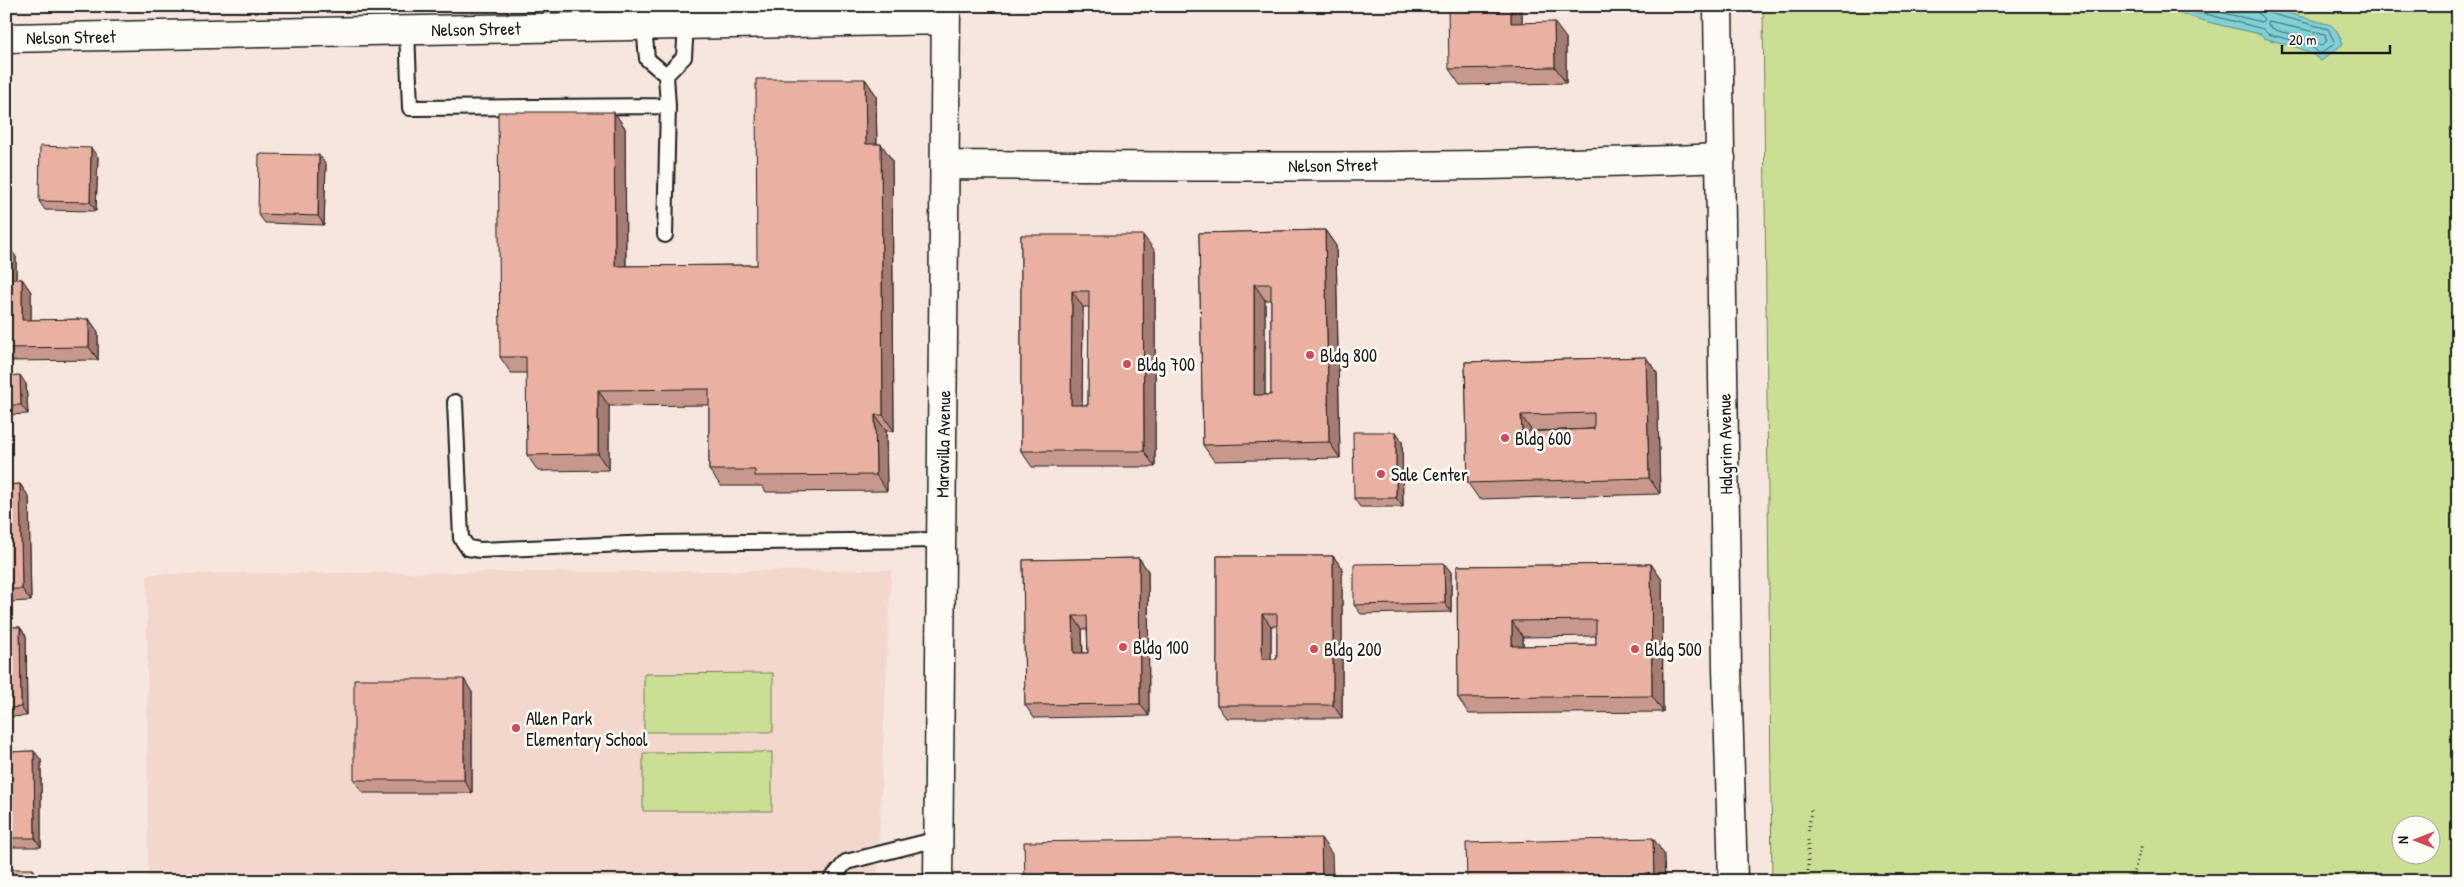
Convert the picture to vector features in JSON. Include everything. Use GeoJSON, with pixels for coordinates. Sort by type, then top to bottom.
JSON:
{"type":"FeatureCollection","features":[{"type":"Feature","properties":{"kind":"street","name":"Halgrim Avenue"},"geometry":{"type":"LineString","coordinates":[[1718,6],[1727,667],[1733,881]]}},
{"type":"Feature","properties":{"kind":"street","name":"Nelson Street"},"geometry":{"type":"LineString","coordinates":[[6,38],[407,18],[644,26],[946,13]]}},
{"type":"Feature","properties":{"kind":"street","name":"Maravilla Avenue"},"geometry":{"type":"LineString","coordinates":[[938,881],[946,13]]}},
{"type":"Feature","properties":{"kind":"street","name":"Nelson Street"},"geometry":{"type":"LineString","coordinates":[[946,165],[1181,166],[1616,162],[1721,158]]}},
{"type":"Feature","properties":{"kind":"lane"},"geometry":{"type":"LineString","coordinates":[[407,18],[410,108],[668,106]]}},
{"type":"Feature","properties":{"kind":"lane"},"geometry":{"type":"LineString","coordinates":[[666,74],[684,57],[686,25]]}},
{"type":"Feature","properties":{"kind":"lane"},"geometry":{"type":"LineString","coordinates":[[644,26],[647,59],[666,74],[668,106],[665,235]]}},
{"type":"Feature","properties":{"kind":"lane"},"geometry":{"type":"LineString","coordinates":[[455,402],[461,538],[468,548],[480,550],[653,544],[941,540]]}},
{"type":"Feature","properties":{"kind":"lane"},"geometry":{"type":"LineString","coordinates":[[830,881],[846,862],[938,839]]}},
{"type":"Feature","properties":{"kind":"path"},"geometry":{"type":"LineString","coordinates":[[1808,881],[1808,835],[1811,808]]}},
{"type":"Feature","properties":{"kind":"path"},"geometry":{"type":"LineString","coordinates":[[2131,881],[2142,844]]}},
{"type":"Feature","properties":{"kind":"shaded area","name":"Allen Park Elementary School"},"geometry":{"type":"Polygon","coordinates":[[[891,570],[877,881],[148,881],[147,574],[891,570]]]}},
{"type":"Feature","properties":{"kind":"green space"},"geometry":{"type":"Polygon","coordinates":[[[1763,6],[2458,6],[2458,881],[1772,881],[1763,6]]]}},
{"type":"Feature","properties":{"kind":"green space"},"geometry":{"type":"Polygon","coordinates":[[[773,673],[773,732],[644,732],[644,674],[773,673]]]}},
{"type":"Feature","properties":{"kind":"green space"},"geometry":{"type":"Polygon","coordinates":[[[772,752],[772,811],[643,811],[643,753],[772,752]]]}},
{"type":"Feature","properties":{"kind":"water"},"geometry":{"type":"Polygon","coordinates":[[[2165,6],[2263,6],[2331,25],[2337,31],[2343,44],[2321,61],[2308,52],[2264,38],[2261,34],[2200,20],[2165,6]]]}},
{"type":"Feature","properties":{"kind":"building"},"geometry":{"type":"Polygon","coordinates":[[[1448,6],[1511,6],[1511,23],[1554,22],[1555,67],[1449,69],[1448,6]]]}},
{"type":"Feature","properties":{"kind":"building"},"geometry":{"type":"Polygon","coordinates":[[[756,79],[865,79],[866,144],[881,144],[883,415],[875,415],[876,475],[755,476],[755,470],[709,470],[709,389],[598,390],[598,454],[527,455],[526,357],[500,357],[498,112],[614,112],[615,266],[757,265],[756,79]]]}},
{"type":"Feature","properties":{"kind":"building"},"geometry":{"type":"Polygon","coordinates":[[[40,146],[91,148],[90,202],[39,201],[40,146]]]}},
{"type":"Feature","properties":{"kind":"building"},"geometry":{"type":"Polygon","coordinates":[[[259,154],[319,155],[318,216],[258,214],[259,154]]]}},
{"type":"Feature","properties":{"kind":"building","name":"Bldg 800"},"geometry":{"type":"Polygon","coordinates":[[[1325,230],[1329,442],[1203,445],[1199,233],[1325,230]],[[1254,284],[1254,395],[1271,395],[1271,284],[1254,284]]]}},
{"type":"Feature","properties":{"kind":"building","name":"Bldg 700"},"geometry":{"type":"Polygon","coordinates":[[[1021,235],[1143,235],[1144,451],[1021,451],[1021,235]],[[1072,291],[1071,405],[1088,405],[1089,291],[1072,291]]]}},
{"type":"Feature","properties":{"kind":"building"},"geometry":{"type":"Polygon","coordinates":[[[6,244],[7,279],[22,279],[22,320],[89,319],[89,347],[6,348],[6,244]]]}},
{"type":"Feature","properties":{"kind":"building","name":"Bldg 600"},"geometry":{"type":"Polygon","coordinates":[[[1646,357],[1649,478],[1468,483],[1465,362],[1646,357]],[[1594,413],[1521,415],[1522,432],[1594,429],[1594,413]]]}},
{"type":"Feature","properties":{"kind":"building"},"geometry":{"type":"Polygon","coordinates":[[[20,375],[21,405],[6,405],[6,376],[20,375]]]}},
{"type":"Feature","properties":{"kind":"building","name":"Sale Center"},"geometry":{"type":"Polygon","coordinates":[[[1353,432],[1396,432],[1396,498],[1354,498],[1353,432]]]}},
{"type":"Feature","properties":{"kind":"building"},"geometry":{"type":"Polygon","coordinates":[[[20,484],[22,589],[6,589],[6,485],[20,484]]]}},
{"type":"Feature","properties":{"kind":"building","name":"Bldg 200"},"geometry":{"type":"Polygon","coordinates":[[[1217,556],[1333,556],[1333,705],[1217,705],[1217,556]],[[1262,614],[1262,659],[1277,659],[1277,614],[1262,614]]]}},
{"type":"Feature","properties":{"kind":"building","name":"Bldg 100"},"geometry":{"type":"Polygon","coordinates":[[[1139,558],[1140,704],[1025,705],[1023,560],[1139,558]],[[1073,616],[1074,653],[1088,653],[1087,616],[1073,616]]]}},
{"type":"Feature","properties":{"kind":"building"},"geometry":{"type":"Polygon","coordinates":[[[1444,563],[1445,603],[1354,605],[1354,564],[1444,563]]]}},
{"type":"Feature","properties":{"kind":"building","name":"Bldg 500"},"geometry":{"type":"Polygon","coordinates":[[[1651,564],[1652,696],[1458,698],[1457,566],[1651,564]],[[1596,620],[1512,621],[1512,646],[1596,645],[1596,620]]]}},
{"type":"Feature","properties":{"kind":"building"},"geometry":{"type":"Polygon","coordinates":[[[6,627],[20,627],[21,707],[6,708],[6,627]]]}},
{"type":"Feature","properties":{"kind":"building"},"geometry":{"type":"Polygon","coordinates":[[[354,679],[464,679],[464,780],[354,780],[354,679]]]}},
{"type":"Feature","properties":{"kind":"building"},"geometry":{"type":"Polygon","coordinates":[[[34,751],[35,838],[6,838],[6,752],[34,751]]]}},
{"type":"Feature","properties":{"kind":"building"},"geometry":{"type":"Polygon","coordinates":[[[1321,838],[1322,881],[1025,881],[1024,842],[1321,838]]]}},
{"type":"Feature","properties":{"kind":"building"},"geometry":{"type":"Polygon","coordinates":[[[1653,838],[1654,881],[1467,881],[1466,843],[1653,838]]]}},
{"type":"Feature","properties":{"kind":"building"},"geometry":{"type":"Polygon","coordinates":[[[6,869],[33,869],[33,881],[6,881],[6,869]]]}},
{"type":"Feature","properties":{"kind":"building"},"geometry":{"type":"Polygon","coordinates":[[[521,873],[521,881],[217,881],[217,878],[521,873]]]}},
{"type":"Feature","properties":{"kind":"place","name":"Bldg 800"},"geometry":{"type":"Point","coordinates":[1310,355]}},
{"type":"Feature","properties":{"kind":"place","name":"Bldg 700"},"geometry":{"type":"Point","coordinates":[1127,364]}},
{"type":"Feature","properties":{"kind":"place","name":"Bldg 600"},"geometry":{"type":"Point","coordinates":[1505,438]}},
{"type":"Feature","properties":{"kind":"place","name":"Sale Center"},"geometry":{"type":"Point","coordinates":[1381,474]}},
{"type":"Feature","properties":{"kind":"place","name":"Bldg 100"},"geometry":{"type":"Point","coordinates":[1123,647]}},
{"type":"Feature","properties":{"kind":"place","name":"Bldg 200"},"geometry":{"type":"Point","coordinates":[1314,649]}},
{"type":"Feature","properties":{"kind":"place","name":"Bldg 500"},"geometry":{"type":"Point","coordinates":[1635,649]}},
{"type":"Feature","properties":{"kind":"place","name":"Allen Park Elementary School"},"geometry":{"type":"Point","coordinates":[516,728]}}]}
